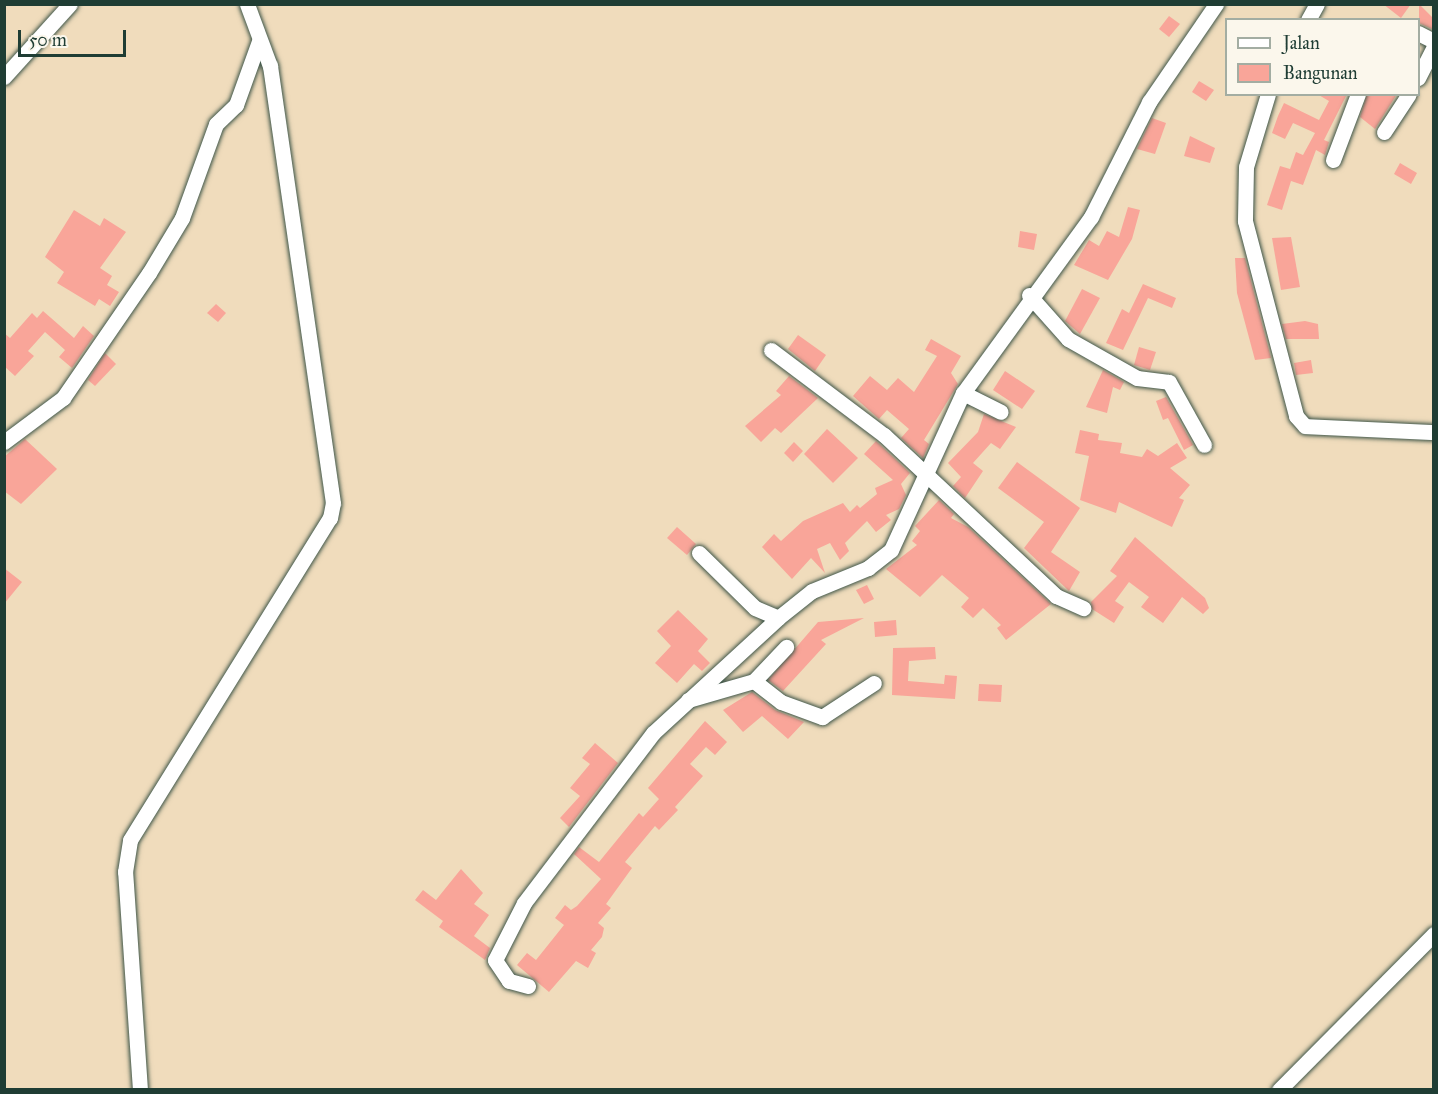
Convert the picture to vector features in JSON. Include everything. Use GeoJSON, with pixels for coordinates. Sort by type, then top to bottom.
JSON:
{"type":"FeatureCollection","features":[{"type":"Feature","properties":{"kind":"street"},"geometry":{"type":"LineString","coordinates":[[4,77],[70,4]]}},
{"type":"Feature","properties":{"kind":"street"},"geometry":{"type":"LineString","coordinates":[[140,1089],[125,872],[130,840],[330,518],[333,503],[270,66],[247,4]]}},
{"type":"Feature","properties":{"kind":"street"},"geometry":{"type":"LineString","coordinates":[[528,986],[502,975],[497,950],[524,903],[609,790],[688,700],[778,618],[812,591],[868,568],[891,550],[963,393],[1029,295],[1091,217],[1149,102],[1216,4]]}},
{"type":"Feature","properties":{"kind":"street"},"geometry":{"type":"LineString","coordinates":[[1309,18],[1317,4]]}},
{"type":"Feature","properties":{"kind":"street"},"geometry":{"type":"LineString","coordinates":[[1420,34],[1434,41]]}},
{"type":"Feature","properties":{"kind":"street"},"geometry":{"type":"LineString","coordinates":[[4,442],[63,398],[149,273],[182,218],[216,124],[236,105],[259,41]]}},
{"type":"Feature","properties":{"kind":"street"},"geometry":{"type":"LineString","coordinates":[[1420,76],[1434,46]]}},
{"type":"Feature","properties":{"kind":"street"},"geometry":{"type":"LineString","coordinates":[[1267,96],[1246,167],[1245,221],[1296,416],[1305,426],[1434,432]]}},
{"type":"Feature","properties":{"kind":"street"},"geometry":{"type":"LineString","coordinates":[[1333,160],[1357,96]]}},
{"type":"Feature","properties":{"kind":"street"},"geometry":{"type":"LineString","coordinates":[[1384,132],[1408,96]]}},
{"type":"Feature","properties":{"kind":"street"},"geometry":{"type":"LineString","coordinates":[[1029,295],[1068,339],[1137,378],[1169,382],[1204,445]]}},
{"type":"Feature","properties":{"kind":"street"},"geometry":{"type":"LineString","coordinates":[[771,350],[884,435],[924,476],[996,535],[1042,585],[1083,608]]}},
{"type":"Feature","properties":{"kind":"street"},"geometry":{"type":"LineString","coordinates":[[963,393],[1001,412]]}},
{"type":"Feature","properties":{"kind":"street"},"geometry":{"type":"LineString","coordinates":[[699,553],[755,608],[778,618]]}},
{"type":"Feature","properties":{"kind":"street"},"geometry":{"type":"LineString","coordinates":[[688,700],[754,681],[786,647]]}},
{"type":"Feature","properties":{"kind":"street"},"geometry":{"type":"LineString","coordinates":[[754,681],[781,702],[822,717],[874,682]]}},
{"type":"Feature","properties":{"kind":"street"},"geometry":{"type":"LineString","coordinates":[[1279,1089],[1434,934]]}},
{"type":"Feature","properties":{"kind":"building"},"geometry":{"type":"Polygon","coordinates":[[[1383,4],[1411,4],[1401,18],[1383,4]]]}},
{"type":"Feature","properties":{"kind":"building"},"geometry":{"type":"Polygon","coordinates":[[[1419,4],[1434,19],[1434,30],[1420,23],[1419,4]]]}},
{"type":"Feature","properties":{"kind":"building"},"geometry":{"type":"Polygon","coordinates":[[[1169,16],[1180,24],[1169,37],[1159,29],[1169,16]]]}},
{"type":"Feature","properties":{"kind":"building"},"geometry":{"type":"Polygon","coordinates":[[[1199,81],[1214,90],[1206,101],[1192,92],[1199,81]]]}},
{"type":"Feature","properties":{"kind":"building"},"geometry":{"type":"Polygon","coordinates":[[[1320,96],[1346,96],[1324,140],[1329,142],[1325,155],[1316,150],[1303,185],[1291,181],[1282,210],[1267,205],[1280,166],[1290,169],[1296,152],[1303,155],[1315,133],[1293,123],[1285,139],[1272,133],[1284,103],[1319,120],[1329,101],[1320,96]]]}},
{"type":"Feature","properties":{"kind":"building"},"geometry":{"type":"Polygon","coordinates":[[[1366,96],[1396,96],[1375,129],[1360,117],[1366,96]]]}},
{"type":"Feature","properties":{"kind":"building"},"geometry":{"type":"Polygon","coordinates":[[[1152,118],[1166,123],[1155,154],[1137,149],[1152,118]]]}},
{"type":"Feature","properties":{"kind":"building"},"geometry":{"type":"Polygon","coordinates":[[[1190,136],[1215,148],[1210,163],[1184,156],[1190,136]]]}},
{"type":"Feature","properties":{"kind":"building"},"geometry":{"type":"Polygon","coordinates":[[[1400,163],[1417,173],[1411,184],[1394,174],[1400,163]]]}},
{"type":"Feature","properties":{"kind":"building"},"geometry":{"type":"Polygon","coordinates":[[[1128,207],[1140,210],[1132,239],[1108,280],[1074,265],[1089,240],[1099,246],[1107,231],[1119,237],[1128,207]]]}},
{"type":"Feature","properties":{"kind":"building"},"geometry":{"type":"Polygon","coordinates":[[[74,210],[100,226],[104,218],[126,232],[100,268],[112,276],[107,285],[119,292],[110,306],[99,299],[95,306],[57,283],[64,272],[45,257],[74,210]]]}},
{"type":"Feature","properties":{"kind":"building"},"geometry":{"type":"Polygon","coordinates":[[[1020,231],[1037,234],[1034,250],[1018,247],[1020,231]]]}},
{"type":"Feature","properties":{"kind":"building"},"geometry":{"type":"Polygon","coordinates":[[[1291,237],[1300,287],[1281,290],[1272,238],[1291,237]]]}},
{"type":"Feature","properties":{"kind":"building"},"geometry":{"type":"Polygon","coordinates":[[[1235,258],[1245,258],[1271,358],[1255,360],[1237,293],[1235,258]]]}},
{"type":"Feature","properties":{"kind":"building"},"geometry":{"type":"Polygon","coordinates":[[[1143,284],[1176,298],[1172,308],[1148,298],[1123,350],[1106,343],[1122,309],[1129,313],[1143,284]]]}},
{"type":"Feature","properties":{"kind":"building"},"geometry":{"type":"Polygon","coordinates":[[[1082,289],[1100,298],[1080,334],[1065,321],[1082,289]]]}},
{"type":"Feature","properties":{"kind":"building"},"geometry":{"type":"Polygon","coordinates":[[[216,304],[226,313],[218,322],[207,313],[216,304]]]}},
{"type":"Feature","properties":{"kind":"building"},"geometry":{"type":"Polygon","coordinates":[[[43,311],[74,338],[83,326],[94,336],[72,368],[59,357],[65,350],[45,332],[28,351],[34,356],[15,376],[4,366],[4,333],[10,338],[32,313],[37,318],[43,311]]]}},
{"type":"Feature","properties":{"kind":"building"},"geometry":{"type":"Polygon","coordinates":[[[1305,321],[1318,324],[1319,339],[1286,339],[1282,324],[1305,321]]]}},
{"type":"Feature","properties":{"kind":"building"},"geometry":{"type":"Polygon","coordinates":[[[798,335],[826,355],[815,371],[788,349],[798,335]]]}},
{"type":"Feature","properties":{"kind":"building"},"geometry":{"type":"Polygon","coordinates":[[[931,339],[961,356],[951,373],[958,384],[924,440],[929,444],[923,458],[901,438],[909,429],[887,410],[879,419],[853,396],[870,376],[887,390],[898,378],[914,392],[937,356],[925,350],[931,339]]]}},
{"type":"Feature","properties":{"kind":"building"},"geometry":{"type":"Polygon","coordinates":[[[1139,347],[1156,352],[1150,370],[1134,365],[1139,347]]]}},
{"type":"Feature","properties":{"kind":"building"},"geometry":{"type":"Polygon","coordinates":[[[105,353],[116,364],[95,386],[88,380],[105,353]]]}},
{"type":"Feature","properties":{"kind":"building"},"geometry":{"type":"Polygon","coordinates":[[[1311,360],[1313,373],[1296,375],[1294,363],[1311,360]]]}},
{"type":"Feature","properties":{"kind":"building"},"geometry":{"type":"Polygon","coordinates":[[[1103,370],[1124,382],[1120,390],[1113,387],[1107,413],[1086,407],[1103,370]]]}},
{"type":"Feature","properties":{"kind":"building"},"geometry":{"type":"Polygon","coordinates":[[[1005,371],[1035,391],[1022,409],[993,390],[1005,371]]]}},
{"type":"Feature","properties":{"kind":"building"},"geometry":{"type":"Polygon","coordinates":[[[789,376],[818,398],[781,433],[775,428],[761,442],[745,426],[781,395],[776,391],[789,376]]]}},
{"type":"Feature","properties":{"kind":"building"},"geometry":{"type":"Polygon","coordinates":[[[1166,397],[1193,445],[1184,450],[1168,418],[1163,420],[1156,401],[1166,397]]]}},
{"type":"Feature","properties":{"kind":"building"},"geometry":{"type":"Polygon","coordinates":[[[984,414],[1016,427],[1000,449],[991,443],[973,463],[983,471],[965,498],[953,486],[961,477],[948,463],[978,432],[984,414]]]}},
{"type":"Feature","properties":{"kind":"building"},"geometry":{"type":"Polygon","coordinates":[[[827,429],[858,458],[833,483],[804,454],[827,429]]]}},
{"type":"Feature","properties":{"kind":"building"},"geometry":{"type":"Polygon","coordinates":[[[1080,430],[1099,434],[1098,440],[1122,443],[1120,453],[1142,457],[1147,449],[1158,456],[1177,443],[1187,458],[1170,468],[1190,485],[1179,498],[1184,500],[1172,527],[1119,502],[1116,513],[1080,500],[1089,456],[1075,453],[1080,430]]]}},
{"type":"Feature","properties":{"kind":"building"},"geometry":{"type":"Polygon","coordinates":[[[25,439],[57,469],[21,504],[4,491],[4,457],[25,439]]]}},
{"type":"Feature","properties":{"kind":"building"},"geometry":{"type":"Polygon","coordinates":[[[876,441],[910,473],[901,484],[906,495],[899,509],[886,515],[891,520],[876,532],[867,521],[845,543],[849,551],[840,560],[830,543],[817,549],[825,573],[811,558],[792,579],[762,547],[774,534],[781,541],[803,521],[843,503],[850,512],[857,505],[860,508],[877,494],[875,488],[893,480],[864,454],[876,441]]]}},
{"type":"Feature","properties":{"kind":"building"},"geometry":{"type":"Polygon","coordinates":[[[794,442],[803,451],[793,462],[784,453],[794,442]]]}},
{"type":"Feature","properties":{"kind":"building"},"geometry":{"type":"Polygon","coordinates":[[[1017,462],[1080,508],[1051,552],[1080,572],[1069,591],[1024,548],[1044,522],[998,488],[1017,462]]]}},
{"type":"Feature","properties":{"kind":"building"},"geometry":{"type":"Polygon","coordinates":[[[939,500],[954,514],[951,518],[968,527],[1051,604],[1006,640],[997,628],[1001,625],[983,608],[973,618],[961,607],[969,598],[942,575],[920,597],[886,569],[917,545],[912,541],[920,531],[915,526],[939,500]]]}},
{"type":"Feature","properties":{"kind":"building"},"geometry":{"type":"Polygon","coordinates":[[[677,527],[696,544],[687,555],[667,538],[677,527]]]}},
{"type":"Feature","properties":{"kind":"building"},"geometry":{"type":"Polygon","coordinates":[[[1135,537],[1205,598],[1209,608],[1203,614],[1182,597],[1163,623],[1141,607],[1149,597],[1129,582],[1115,601],[1124,607],[1114,623],[1092,609],[1091,602],[1117,576],[1110,571],[1135,537]]]}},
{"type":"Feature","properties":{"kind":"building"},"geometry":{"type":"Polygon","coordinates":[[[4,568],[22,582],[4,604],[4,568]]]}},
{"type":"Feature","properties":{"kind":"building"},"geometry":{"type":"Polygon","coordinates":[[[867,585],[874,599],[864,604],[856,590],[867,585]]]}},
{"type":"Feature","properties":{"kind":"building"},"geometry":{"type":"Polygon","coordinates":[[[678,610],[708,639],[698,651],[710,663],[702,671],[694,664],[677,683],[655,663],[671,646],[657,631],[678,610]]]}},
{"type":"Feature","properties":{"kind":"building"},"geometry":{"type":"Polygon","coordinates":[[[864,618],[821,640],[826,644],[783,691],[768,680],[818,622],[864,618]]]}},
{"type":"Feature","properties":{"kind":"building"},"geometry":{"type":"Polygon","coordinates":[[[896,620],[897,635],[875,637],[874,622],[896,620]]]}},
{"type":"Feature","properties":{"kind":"building"},"geometry":{"type":"Polygon","coordinates":[[[935,647],[936,659],[909,661],[908,681],[944,684],[945,675],[957,676],[955,699],[892,695],[893,648],[935,647]]]}},
{"type":"Feature","properties":{"kind":"building"},"geometry":{"type":"Polygon","coordinates":[[[979,684],[1002,685],[1001,702],[978,701],[979,684]]]}},
{"type":"Feature","properties":{"kind":"building"},"geometry":{"type":"Polygon","coordinates":[[[752,692],[775,710],[804,722],[788,739],[762,716],[743,732],[723,710],[752,692]]]}},
{"type":"Feature","properties":{"kind":"building"},"geometry":{"type":"Polygon","coordinates":[[[705,721],[727,742],[715,755],[706,747],[690,764],[703,776],[675,807],[678,810],[659,830],[655,826],[625,862],[632,868],[606,904],[611,908],[598,923],[604,928],[602,937],[591,950],[596,953],[588,968],[576,961],[549,992],[517,965],[527,953],[536,960],[564,925],[555,918],[565,905],[571,910],[577,906],[601,879],[574,854],[579,847],[599,862],[639,813],[643,817],[659,799],[648,788],[705,721]]]}},
{"type":"Feature","properties":{"kind":"building"},"geometry":{"type":"Polygon","coordinates":[[[595,743],[618,763],[569,827],[560,818],[580,796],[570,788],[590,764],[582,758],[595,743]]]}},
{"type":"Feature","properties":{"kind":"building"},"geometry":{"type":"Polygon","coordinates":[[[461,869],[483,893],[474,904],[489,915],[474,936],[490,948],[485,960],[439,927],[443,921],[415,900],[423,890],[436,900],[461,869]]]}}]}
